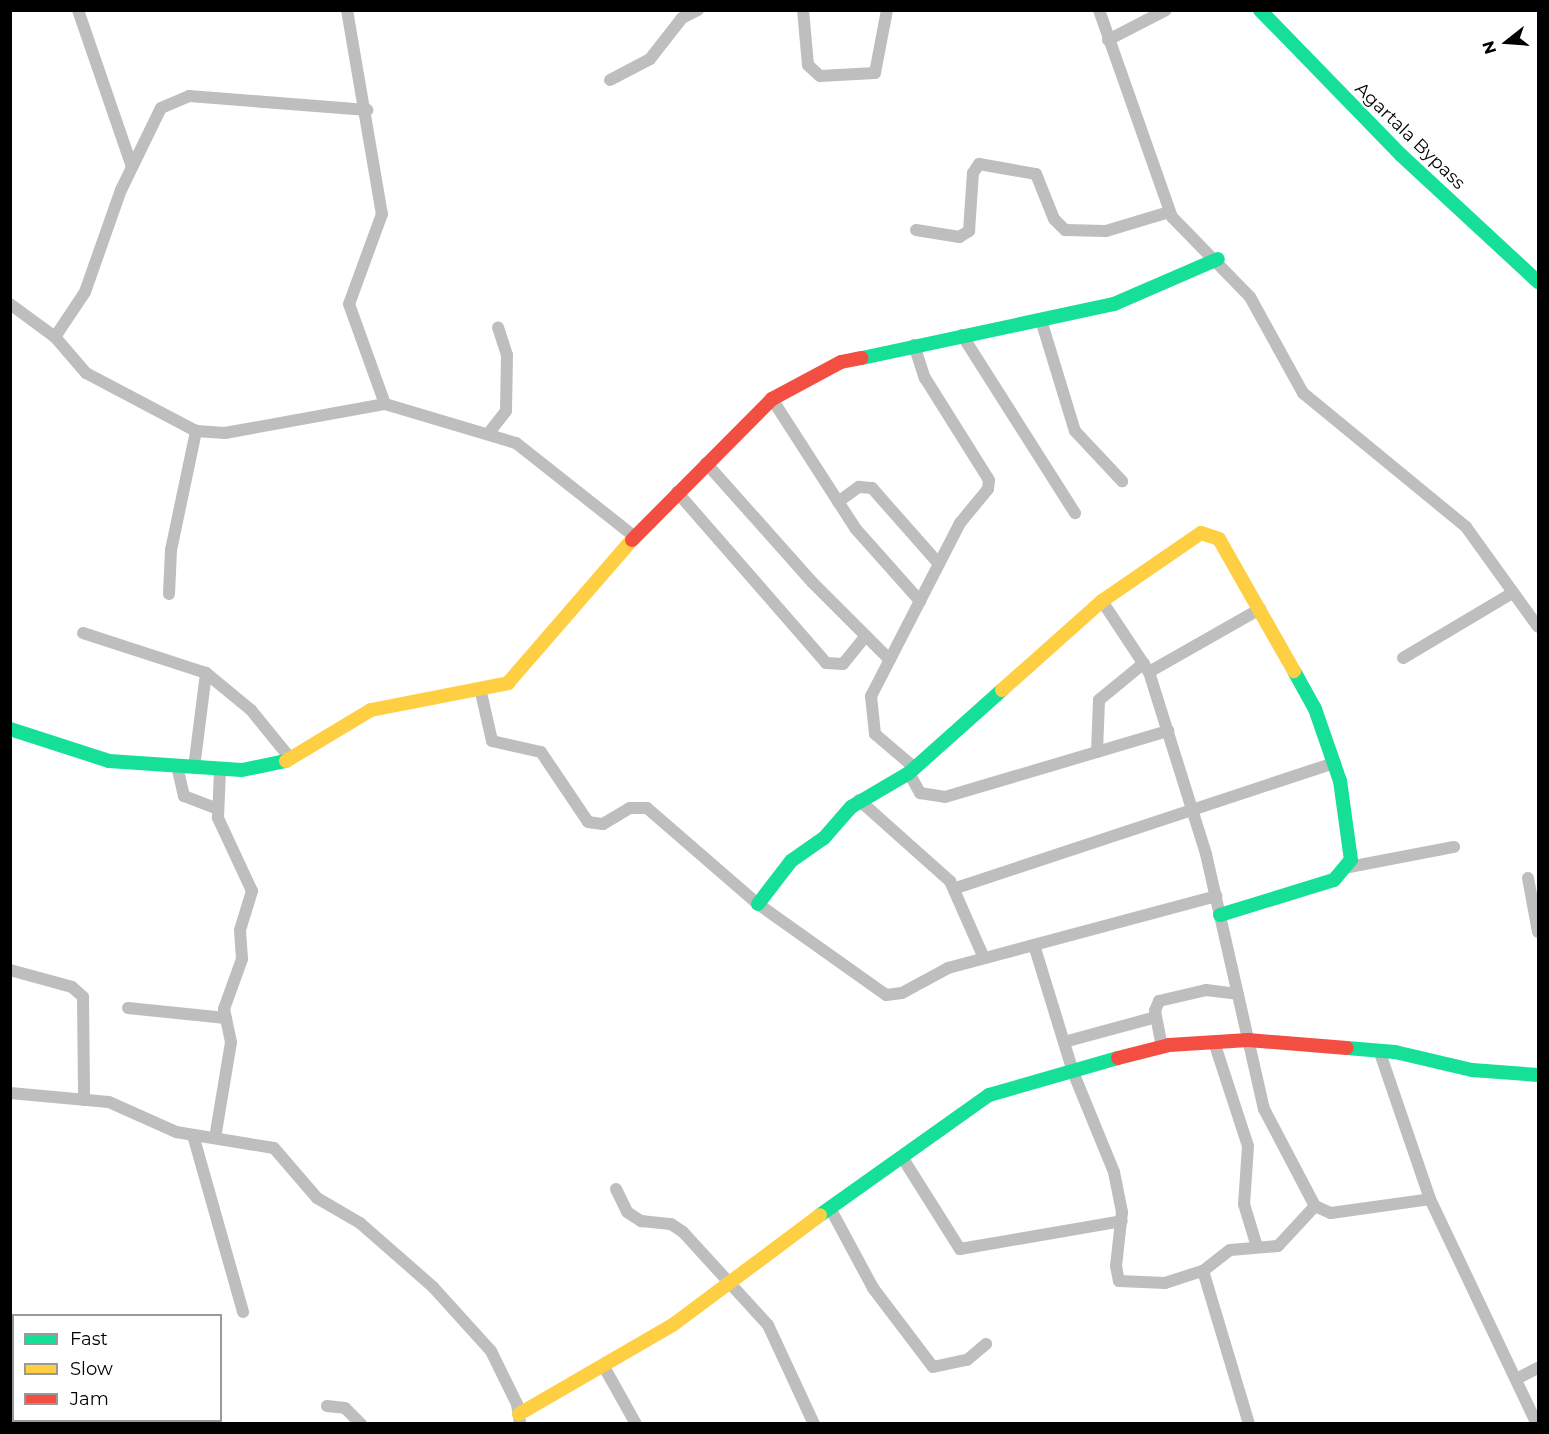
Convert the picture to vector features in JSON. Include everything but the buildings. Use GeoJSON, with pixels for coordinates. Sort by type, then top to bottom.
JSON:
{"type":"FeatureCollection","features":[{"type":"Feature","properties":{"kind":"main road","name":"Agartala Bypass"},"geometry":{"type":"LineString","coordinates":[[1260,10],[1401,156],[1539,282]]}},
{"type":"Feature","properties":{"kind":"main road"},"geometry":{"type":"LineString","coordinates":[[10,729],[109,761],[220,770],[272,767],[371,710],[480,688],[517,678],[635,537],[677,492],[772,399],[841,362],[1041,320],[1142,295],[1218,259]]}},
{"type":"Feature","properties":{"kind":"main road"},"geometry":{"type":"LineString","coordinates":[[758,904],[799,853],[824,838],[859,800],[912,771],[1102,600],[1189,539],[1208,534],[1219,539],[1315,709],[1335,763],[1349,867],[1306,890],[1220,915]]}},
{"type":"Feature","properties":{"kind":"main road"},"geometry":{"type":"LineString","coordinates":[[520,1419],[603,1365],[674,1324],[729,1280],[989,1095],[1162,1047],[1248,1040],[1379,1050],[1472,1070],[1539,1075]]}},
{"type":"Feature","properties":{"kind":"street"},"geometry":{"type":"LineString","coordinates":[[78,10],[132,167]]}},
{"type":"Feature","properties":{"kind":"street"},"geometry":{"type":"LineString","coordinates":[[347,10],[367,110],[382,214],[349,303],[385,404]]}},
{"type":"Feature","properties":{"kind":"street"},"geometry":{"type":"LineString","coordinates":[[610,80],[650,59],[682,18],[698,10]]}},
{"type":"Feature","properties":{"kind":"street"},"geometry":{"type":"LineString","coordinates":[[803,10],[813,72],[863,76],[875,73],[887,10]]}},
{"type":"Feature","properties":{"kind":"street"},"geometry":{"type":"LineString","coordinates":[[1099,10],[1170,212],[1218,259],[1250,297],[1297,386],[1466,527],[1511,594],[1539,627]]}},
{"type":"Feature","properties":{"kind":"street"},"geometry":{"type":"LineString","coordinates":[[1108,40],[1166,10]]}},
{"type":"Feature","properties":{"kind":"street"},"geometry":{"type":"LineString","coordinates":[[55,337],[85,292],[132,167],[161,108],[189,96],[367,110]]}},
{"type":"Feature","properties":{"kind":"street"},"geometry":{"type":"LineString","coordinates":[[915,230],[959,237],[969,231],[973,173],[979,164],[1036,174],[1054,219],[1065,230],[1106,231],[1170,212]]}},
{"type":"Feature","properties":{"kind":"street"},"geometry":{"type":"LineString","coordinates":[[10,304],[55,337],[86,373],[196,431],[225,433],[385,404],[488,434],[528,451],[635,537]]}},
{"type":"Feature","properties":{"kind":"street"},"geometry":{"type":"LineString","coordinates":[[1041,320],[1075,431],[1122,481]]}},
{"type":"Feature","properties":{"kind":"street"},"geometry":{"type":"LineString","coordinates":[[488,434],[506,411],[507,355],[498,327]]}},
{"type":"Feature","properties":{"kind":"street"},"geometry":{"type":"LineString","coordinates":[[962,335],[1075,513]]}},
{"type":"Feature","properties":{"kind":"street"},"geometry":{"type":"LineString","coordinates":[[914,345],[929,386],[989,480],[939,564],[871,696],[874,728],[912,771],[920,793],[945,797],[1168,731]]}},
{"type":"Feature","properties":{"kind":"street"},"geometry":{"type":"LineString","coordinates":[[772,399],[838,502],[920,601]]}},
{"type":"Feature","properties":{"kind":"street"},"geometry":{"type":"LineString","coordinates":[[169,594],[171,550],[196,431]]}},
{"type":"Feature","properties":{"kind":"street"},"geometry":{"type":"LineString","coordinates":[[706,463],[890,660]]}},
{"type":"Feature","properties":{"kind":"street"},"geometry":{"type":"LineString","coordinates":[[838,502],[860,487],[872,488],[939,564]]}},
{"type":"Feature","properties":{"kind":"street"},"geometry":{"type":"LineString","coordinates":[[677,492],[826,663],[843,664],[866,636]]}},
{"type":"Feature","properties":{"kind":"street"},"geometry":{"type":"LineString","coordinates":[[1403,658],[1511,594]]}},
{"type":"Feature","properties":{"kind":"street"},"geometry":{"type":"LineString","coordinates":[[1102,600],[1147,667],[1194,812],[1216,896],[1264,1109],[1315,1206],[1330,1213],[1430,1199]]}},
{"type":"Feature","properties":{"kind":"street"},"geometry":{"type":"LineString","coordinates":[[1097,752],[1099,700],[1147,667],[1260,609]]}},
{"type":"Feature","properties":{"kind":"street"},"geometry":{"type":"LineString","coordinates":[[83,633],[206,673],[251,710],[290,758]]}},
{"type":"Feature","properties":{"kind":"street"},"geometry":{"type":"LineString","coordinates":[[194,768],[206,673]]}},
{"type":"Feature","properties":{"kind":"street"},"geometry":{"type":"LineString","coordinates":[[480,688],[492,741],[541,752],[588,822],[603,824],[630,808],[647,808],[758,904],[886,995],[984,958],[1216,896]]}},
{"type":"Feature","properties":{"kind":"street"},"geometry":{"type":"LineString","coordinates":[[956,888],[1194,812],[1335,763]]}},
{"type":"Feature","properties":{"kind":"street"},"geometry":{"type":"LineString","coordinates":[[177,766],[184,796],[218,809]]}},
{"type":"Feature","properties":{"kind":"street"},"geometry":{"type":"LineString","coordinates":[[215,1138],[231,1042],[225,1018],[242,959],[240,930],[252,891],[251,882],[234,859],[218,809],[220,770]]}},
{"type":"Feature","properties":{"kind":"street"},"geometry":{"type":"LineString","coordinates":[[859,800],[956,888],[984,958]]}},
{"type":"Feature","properties":{"kind":"street"},"geometry":{"type":"LineString","coordinates":[[1349,867],[1454,847]]}},
{"type":"Feature","properties":{"kind":"street"},"geometry":{"type":"LineString","coordinates":[[1528,878],[1539,932]]}},
{"type":"Feature","properties":{"kind":"street"},"geometry":{"type":"LineString","coordinates":[[1034,945],[1073,1072],[1114,1172],[1122,1221],[1116,1266],[1119,1281],[1165,1283],[1203,1270],[1230,1250],[1278,1245],[1315,1206]]}},
{"type":"Feature","properties":{"kind":"street"},"geometry":{"type":"LineString","coordinates":[[10,970],[72,987],[83,997],[84,1100]]}},
{"type":"Feature","properties":{"kind":"street"},"geometry":{"type":"LineString","coordinates":[[1162,1047],[1156,1004],[1167,997],[1206,990],[1238,994]]}},
{"type":"Feature","properties":{"kind":"street"},"geometry":{"type":"LineString","coordinates":[[128,1008],[225,1018]]}},
{"type":"Feature","properties":{"kind":"street"},"geometry":{"type":"LineString","coordinates":[[1064,1042],[1156,1017]]}},
{"type":"Feature","properties":{"kind":"street"},"geometry":{"type":"LineString","coordinates":[[1214,1042],[1248,1146],[1244,1204],[1257,1247]]}},
{"type":"Feature","properties":{"kind":"street"},"geometry":{"type":"LineString","coordinates":[[1379,1050],[1430,1199],[1537,1424]]}},
{"type":"Feature","properties":{"kind":"street"},"geometry":{"type":"LineString","coordinates":[[10,1093],[122,1106],[166,1129],[274,1148],[317,1198],[360,1223],[433,1287],[491,1351],[520,1419]]}},
{"type":"Feature","properties":{"kind":"street"},"geometry":{"type":"LineString","coordinates":[[193,1135],[243,1312]]}},
{"type":"Feature","properties":{"kind":"street"},"geometry":{"type":"LineString","coordinates":[[902,1157],[960,1249],[1122,1221]]}},
{"type":"Feature","properties":{"kind":"street"},"geometry":{"type":"LineString","coordinates":[[616,1189],[627,1212],[683,1232],[729,1280],[776,1337],[814,1424]]}},
{"type":"Feature","properties":{"kind":"street"},"geometry":{"type":"LineString","coordinates":[[830,1208],[873,1288],[933,1367],[967,1360],[986,1344]]}},
{"type":"Feature","properties":{"kind":"street"},"geometry":{"type":"LineString","coordinates":[[1203,1270],[1249,1424]]}},
{"type":"Feature","properties":{"kind":"street"},"geometry":{"type":"LineString","coordinates":[[603,1365],[636,1424]]}},
{"type":"Feature","properties":{"kind":"street"},"geometry":{"type":"LineString","coordinates":[[1516,1379],[1539,1368]]}},
{"type":"Feature","properties":{"kind":"street"},"geometry":{"type":"LineString","coordinates":[[327,1406],[345,1408],[361,1424]]}},
{"type":"Feature","properties":{"kind":"traffic: fast"},"geometry":{"type":"LineString","coordinates":[[1260,10],[1401,155],[1538,282]]}},
{"type":"Feature","properties":{"kind":"traffic: fast"},"geometry":{"type":"LineString","coordinates":[[862,358],[1114,304],[1218,259]]}},
{"type":"Feature","properties":{"kind":"traffic: fast"},"geometry":{"type":"LineString","coordinates":[[1220,915],[1334,880],[1351,860],[1340,781],[1315,709],[1294,671]]}},
{"type":"Feature","properties":{"kind":"traffic: fast"},"geometry":{"type":"LineString","coordinates":[[758,904],[791,861],[824,838],[851,807],[909,773],[1002,690]]}},
{"type":"Feature","properties":{"kind":"traffic: fast"},"geometry":{"type":"LineString","coordinates":[[10,729],[109,761],[242,770],[286,761]]}},
{"type":"Feature","properties":{"kind":"traffic: fast"},"geometry":{"type":"LineString","coordinates":[[1347,1048],[1395,1052],[1472,1070],[1538,1075]]}},
{"type":"Feature","properties":{"kind":"traffic: fast"},"geometry":{"type":"LineString","coordinates":[[820,1215],[989,1095],[1118,1058]]}},
{"type":"Feature","properties":{"kind":"traffic: slow"},"geometry":{"type":"LineString","coordinates":[[1002,690],[1102,601],[1201,533],[1219,539],[1294,671]]}},
{"type":"Feature","properties":{"kind":"traffic: slow"},"geometry":{"type":"LineString","coordinates":[[286,761],[371,710],[508,683],[632,540]]}},
{"type":"Feature","properties":{"kind":"traffic: slow"},"geometry":{"type":"LineString","coordinates":[[519,1414],[674,1324],[820,1215]]}},
{"type":"Feature","properties":{"kind":"traffic: jam"},"geometry":{"type":"LineString","coordinates":[[632,540],[772,399],[841,362],[862,358]]}},
{"type":"Feature","properties":{"kind":"traffic: jam"},"geometry":{"type":"LineString","coordinates":[[1118,1058],[1169,1045],[1248,1040],[1347,1048]]}}]}
